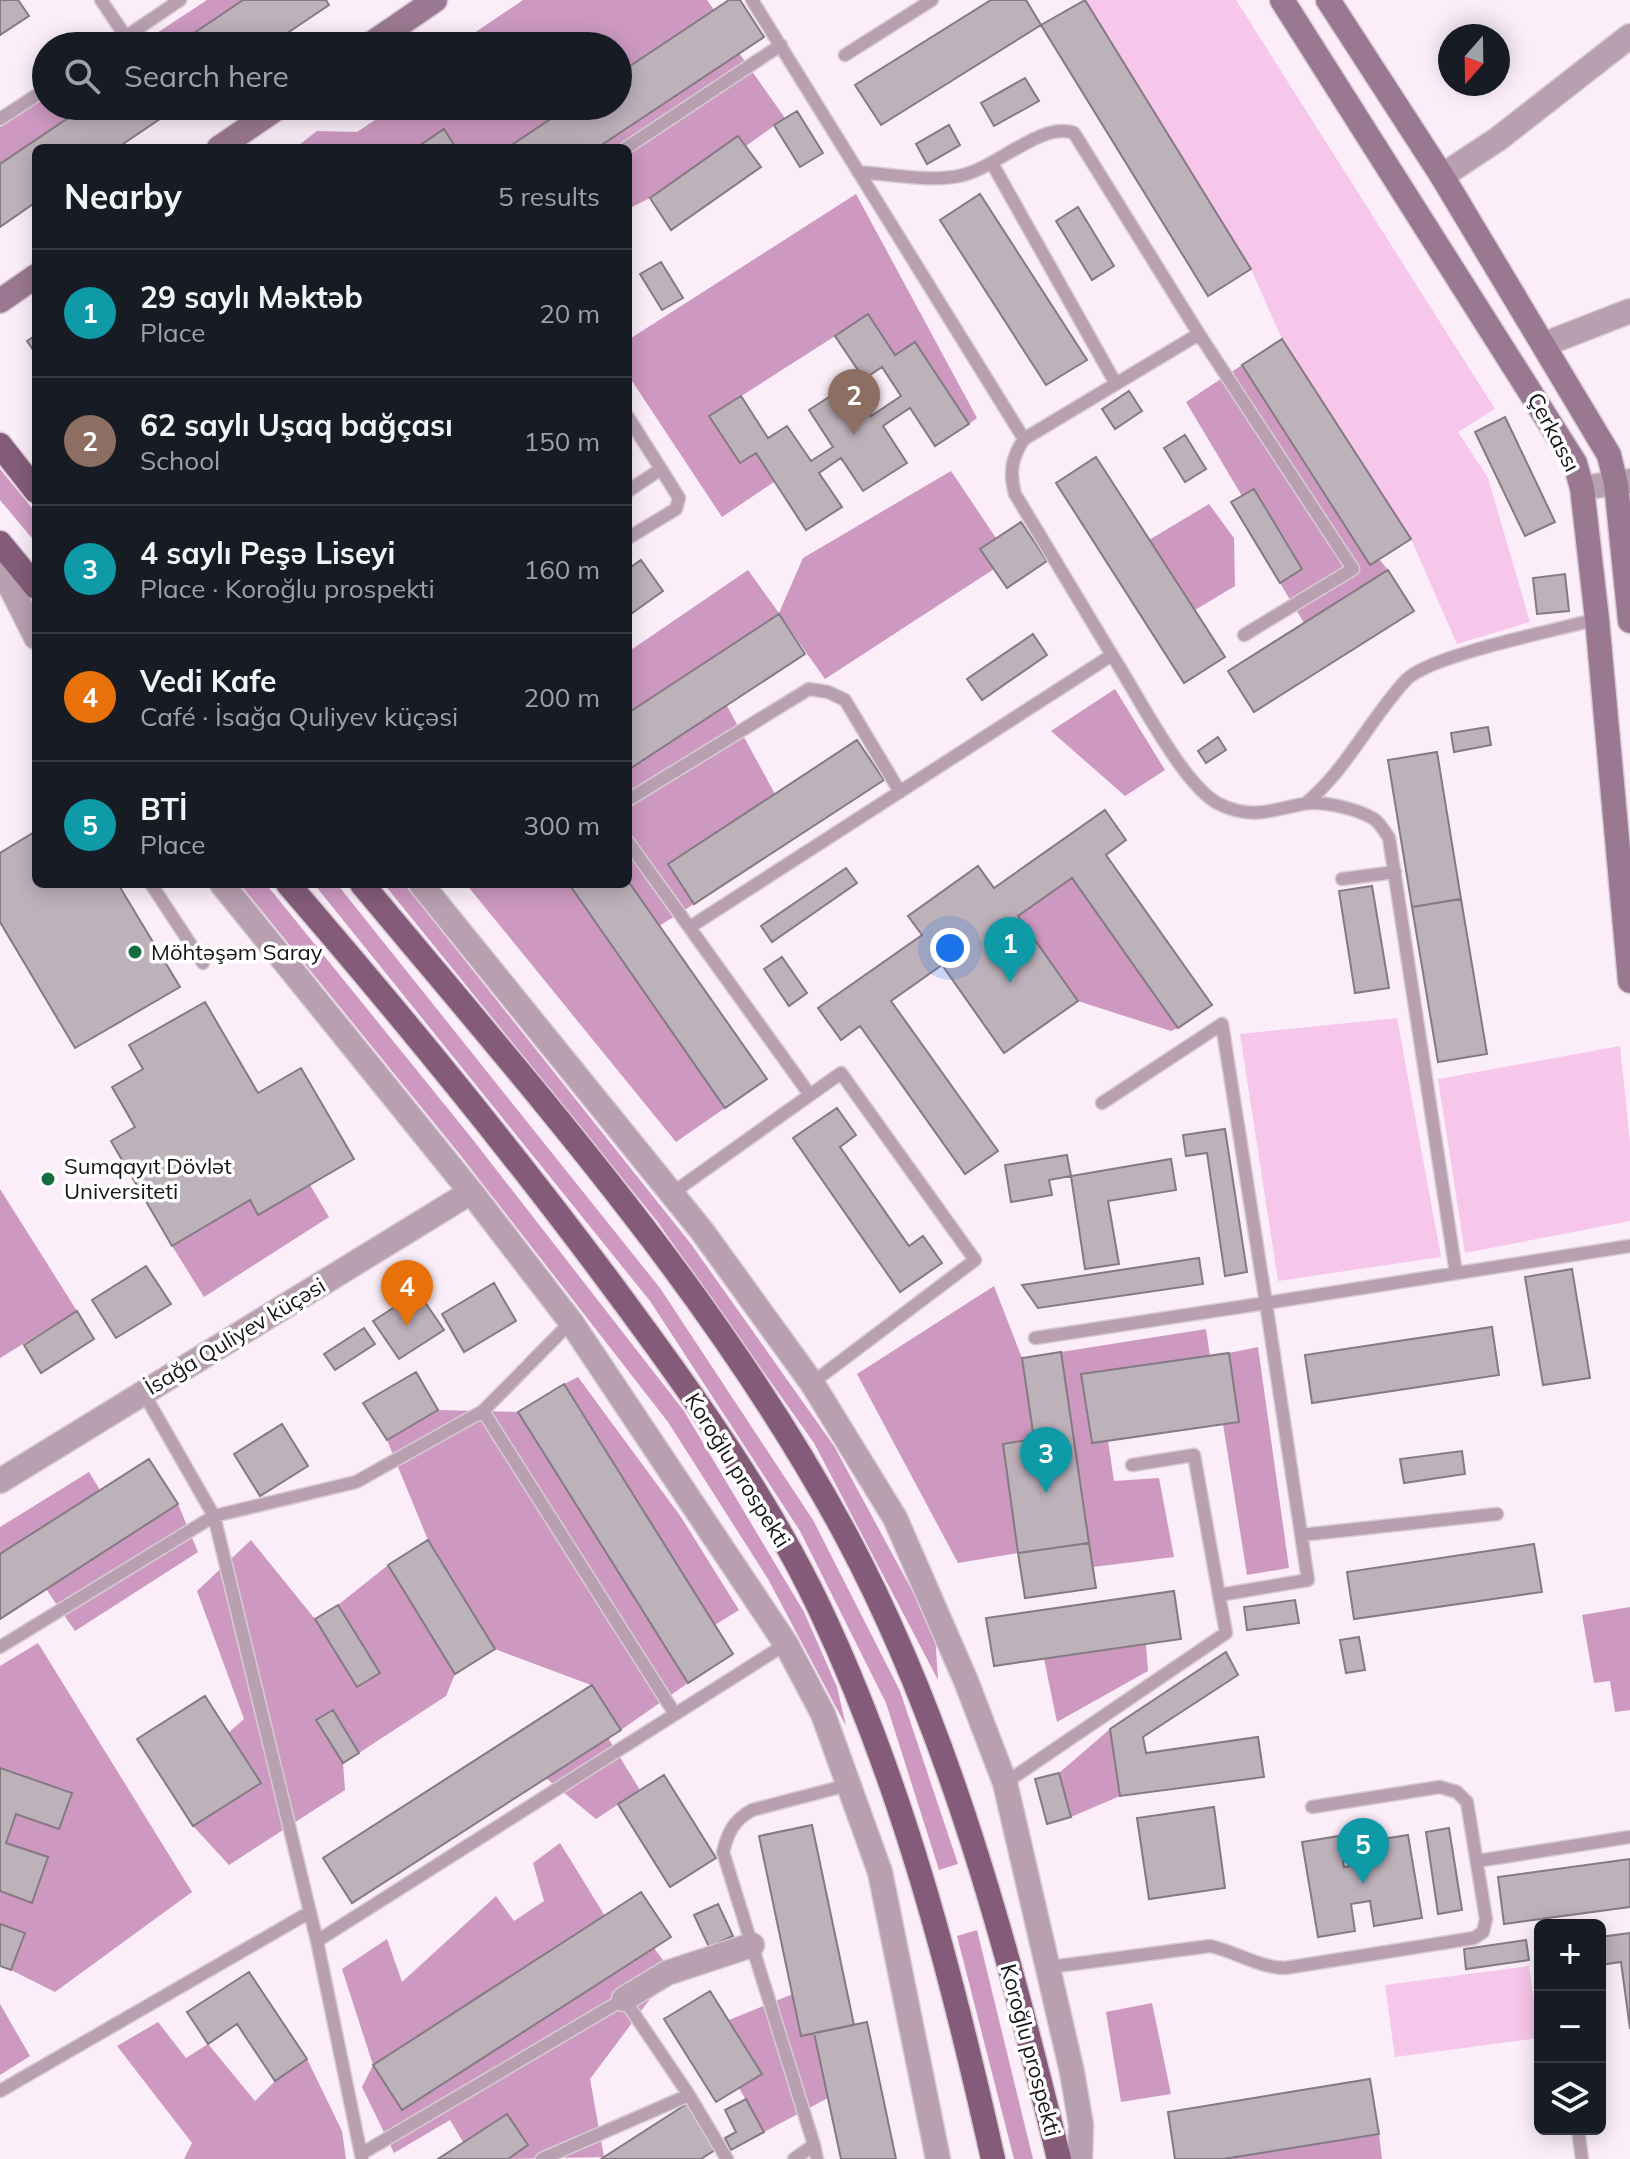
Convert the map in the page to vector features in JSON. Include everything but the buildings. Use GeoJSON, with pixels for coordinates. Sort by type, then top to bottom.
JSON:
{"type":"FeatureCollection","features":[{"type":"Feature","properties":{"kind":"main road"},"geometry":{"type":"LineString","coordinates":[[0,445],[32,485]]}},
{"type":"Feature","properties":{"kind":"main road"},"geometry":{"type":"LineString","coordinates":[[0,543],[32,582]]}},
{"type":"Feature","properties":{"kind":"main road","name":"Koroğlu prospekti"},"geometry":{"type":"LineString","coordinates":[[291,888],[557,1210],[699,1403],[753,1485],[818,1605],[874,1732],[916,1857],[968,2050],[993,2159]]}},
{"type":"Feature","properties":{"kind":"main road","name":"Koroğlu prospekti"},"geometry":{"type":"LineString","coordinates":[[365,888],[660,1250],[760,1390],[847,1538],[928,1715],[1024,2016],[1059,2159]]}},
{"type":"Feature","properties":{"kind":"street"},"geometry":{"type":"LineString","coordinates":[[388,32],[435,0]]}},
{"type":"Feature","properties":{"kind":"street","name":"Çerkassı"},"geometry":{"type":"LineString","coordinates":[[1282,0],[1559,433],[1575,463],[1582,488],[1597,619],[1630,981]]}},
{"type":"Feature","properties":{"kind":"street","name":"Çerkassı"},"geometry":{"type":"LineString","coordinates":[[1328,0],[1442,176],[1545,344],[1623,482],[1630,621]]}},
{"type":"Feature","properties":{"kind":"street"},"geometry":{"type":"LineString","coordinates":[[1442,176],[1510,130],[1630,36]]}},
{"type":"Feature","properties":{"kind":"street"},"geometry":{"type":"LineString","coordinates":[[225,144],[260,120]]}},
{"type":"Feature","properties":{"kind":"street"},"geometry":{"type":"LineString","coordinates":[[0,301],[32,279]]}},
{"type":"Feature","properties":{"kind":"street"},"geometry":{"type":"LineString","coordinates":[[1545,344],[1630,311]]}},
{"type":"Feature","properties":{"kind":"street"},"geometry":{"type":"LineString","coordinates":[[1582,488],[1623,482]]}},
{"type":"Feature","properties":{"kind":"street"},"geometry":{"type":"LineString","coordinates":[[0,566],[32,629]]}},
{"type":"Feature","properties":{"kind":"street"},"geometry":{"type":"LineString","coordinates":[[225,888],[471,1192],[571,1322],[786,1644],[823,1714],[880,1872],[938,2159]]}},
{"type":"Feature","properties":{"kind":"street"},"geometry":{"type":"LineString","coordinates":[[424,888],[671,1194],[812,1383],[895,1518],[966,1681],[1005,1783],[1050,1967],[1079,2112],[1080,2159]]}},
{"type":"Feature","properties":{"kind":"street","name":"İsağa Quliyev küçəsi"},"geometry":{"type":"LineString","coordinates":[[0,1481],[471,1192]]}},
{"type":"Feature","properties":{"kind":"street"},"geometry":{"type":"LineString","coordinates":[[624,1999],[667,1973],[752,1945]]}},
{"type":"Feature","properties":{"kind":"lane"},"geometry":{"type":"LineString","coordinates":[[101,0],[123,32]]}},
{"type":"Feature","properties":{"kind":"lane"},"geometry":{"type":"LineString","coordinates":[[133,32],[180,0]]}},
{"type":"Feature","properties":{"kind":"lane"},"geometry":{"type":"LineString","coordinates":[[752,0],[1024,439]]}},
{"type":"Feature","properties":{"kind":"lane"},"geometry":{"type":"LineString","coordinates":[[845,55],[932,0]]}},
{"type":"Feature","properties":{"kind":"lane"},"geometry":{"type":"LineString","coordinates":[[632,144],[781,45]]}},
{"type":"Feature","properties":{"kind":"lane"},"geometry":{"type":"LineString","coordinates":[[0,119],[32,98]]}},
{"type":"Feature","properties":{"kind":"lane"},"geometry":{"type":"LineString","coordinates":[[858,172],[958,177],[993,165],[1046,133],[1062,129],[1074,133],[1199,334],[1353,569],[1244,635]]}},
{"type":"Feature","properties":{"kind":"lane"},"geometry":{"type":"LineString","coordinates":[[993,165],[1116,384]]}},
{"type":"Feature","properties":{"kind":"lane"},"geometry":{"type":"LineString","coordinates":[[1199,334],[1024,439],[1015,452],[1010,476],[1015,494],[1193,785],[1218,804],[1245,813],[1273,813],[1306,803],[1329,784],[1407,678],[1434,664],[1597,619]]}},
{"type":"Feature","properties":{"kind":"lane"},"geometry":{"type":"LineString","coordinates":[[632,423],[679,498],[676,509],[632,536]]}},
{"type":"Feature","properties":{"kind":"lane"},"geometry":{"type":"LineString","coordinates":[[632,488],[661,469]]}},
{"type":"Feature","properties":{"kind":"lane"},"geometry":{"type":"LineString","coordinates":[[690,927],[1112,655]]}},
{"type":"Feature","properties":{"kind":"lane"},"geometry":{"type":"LineString","coordinates":[[632,798],[809,689],[828,692],[845,700],[900,792]]}},
{"type":"Feature","properties":{"kind":"lane"},"geometry":{"type":"LineString","coordinates":[[1306,803],[1355,811],[1376,820],[1389,838],[1456,1273]]}},
{"type":"Feature","properties":{"kind":"lane"},"geometry":{"type":"LineString","coordinates":[[632,847],[810,1095]]}},
{"type":"Feature","properties":{"kind":"lane"},"geometry":{"type":"LineString","coordinates":[[1342,879],[1395,872]]}},
{"type":"Feature","properties":{"kind":"lane"},"geometry":{"type":"LineString","coordinates":[[154,888],[203,963]]}},
{"type":"Feature","properties":{"kind":"lane"},"geometry":{"type":"LineString","coordinates":[[1102,1103],[1222,1024],[1308,1580],[1219,1595]]}},
{"type":"Feature","properties":{"kind":"lane"},"geometry":{"type":"LineString","coordinates":[[671,1194],[841,1073],[975,1260],[812,1383]]}},
{"type":"Feature","properties":{"kind":"lane"},"geometry":{"type":"LineString","coordinates":[[1035,1338],[1630,1246]]}},
{"type":"Feature","properties":{"kind":"lane"},"geometry":{"type":"LineString","coordinates":[[0,1647],[214,1516],[356,1482],[483,1411],[571,1322]]}},
{"type":"Feature","properties":{"kind":"lane"},"geometry":{"type":"LineString","coordinates":[[143,1392],[214,1516],[317,1941],[362,2157],[624,1999],[689,2095],[727,2159]]}},
{"type":"Feature","properties":{"kind":"lane"},"geometry":{"type":"LineString","coordinates":[[483,1411],[675,1714]]}},
{"type":"Feature","properties":{"kind":"lane"},"geometry":{"type":"LineString","coordinates":[[1005,1783],[1226,1633],[1194,1455],[1132,1465]]}},
{"type":"Feature","properties":{"kind":"lane"},"geometry":{"type":"LineString","coordinates":[[1301,1535],[1497,1514]]}},
{"type":"Feature","properties":{"kind":"lane"},"geometry":{"type":"LineString","coordinates":[[317,1941],[786,1644]]}},
{"type":"Feature","properties":{"kind":"lane"},"geometry":{"type":"LineString","coordinates":[[817,2159],[723,1852],[728,1834],[739,1817],[752,1810],[848,1785]]}},
{"type":"Feature","properties":{"kind":"lane"},"geometry":{"type":"LineString","coordinates":[[1050,1967],[1210,1946],[1228,1950],[1263,1967],[1285,1968],[1474,1938],[1483,1932],[1486,1919],[1467,1802],[1457,1792],[1440,1787],[1312,1807]]}},
{"type":"Feature","properties":{"kind":"lane"},"geometry":{"type":"LineString","coordinates":[[1477,1861],[1630,1837]]}},
{"type":"Feature","properties":{"kind":"lane"},"geometry":{"type":"LineString","coordinates":[[0,2091],[310,1912]]}},
{"type":"Feature","properties":{"kind":"lane"},"geometry":{"type":"LineString","coordinates":[[542,2159],[689,2095]]}},
{"type":"Feature","properties":{"kind":"lane"},"geometry":{"type":"LineString","coordinates":[[1579,2135],[1582,2159]]}},
{"type":"Feature","properties":{"kind":"lane"},"geometry":{"type":"LineString","coordinates":[[794,2159],[814,2145]]}},
{"type":"Feature","properties":{"kind":"shaded area"},"geometry":{"type":"Polygon","coordinates":[[[207,0],[243,0],[196,32],[158,32],[207,0]]]}},
{"type":"Feature","properties":{"kind":"shaded area"},"geometry":{"type":"Polygon","coordinates":[[[523,0],[707,0],[714,10],[632,65],[632,32],[476,32],[523,0]]]}},
{"type":"Feature","properties":{"kind":"shaded area"},"geometry":{"type":"Polygon","coordinates":[[[1085,0],[1236,0],[1495,409],[1458,432],[1488,478],[1530,622],[1457,644],[1411,539],[1282,339],[1251,269],[1085,0]]]}},
{"type":"Feature","properties":{"kind":"shaded area"},"geometry":{"type":"Polygon","coordinates":[[[739,53],[785,118],[746,146],[738,137],[650,198],[632,207],[632,144],[603,144],[739,53]]]}},
{"type":"Feature","properties":{"kind":"shaded area"},"geometry":{"type":"Polygon","coordinates":[[[32,105],[32,120],[65,120],[0,164],[0,127],[32,105]]]}},
{"type":"Feature","properties":{"kind":"shaded area"},"geometry":{"type":"Polygon","coordinates":[[[375,120],[549,120],[513,144],[453,144],[443,130],[422,144],[300,144],[317,131],[357,132],[375,120]]]}},
{"type":"Feature","properties":{"kind":"shaded area"},"geometry":{"type":"Polygon","coordinates":[[[856,194],[977,418],[969,424],[916,343],[895,355],[868,315],[710,416],[740,463],[756,453],[774,482],[722,517],[632,381],[632,337],[856,194]]]}},
{"type":"Feature","properties":{"kind":"shaded area"},"geometry":{"type":"Polygon","coordinates":[[[1242,365],[1370,564],[1379,559],[1388,570],[1304,623],[1280,583],[1302,569],[1254,489],[1242,496],[1186,402],[1242,365]]]}},
{"type":"Feature","properties":{"kind":"shaded area"},"geometry":{"type":"Polygon","coordinates":[[[0,469],[32,508],[32,538],[0,500],[0,469]]]}},
{"type":"Feature","properties":{"kind":"shaded area"},"geometry":{"type":"Polygon","coordinates":[[[951,471],[996,538],[994,569],[825,679],[779,614],[632,710],[632,649],[748,570],[779,613],[803,558],[951,471]]]}},
{"type":"Feature","properties":{"kind":"shaded area"},"geometry":{"type":"Polygon","coordinates":[[[1209,504],[1234,538],[1235,586],[1195,610],[1149,540],[1209,504]]]}},
{"type":"Feature","properties":{"kind":"shaded area"},"geometry":{"type":"Polygon","coordinates":[[[1115,689],[1165,770],[1125,796],[1051,731],[1115,689]]]}},
{"type":"Feature","properties":{"kind":"shaded area"},"geometry":{"type":"Polygon","coordinates":[[[727,706],[775,794],[668,864],[694,904],[659,926],[632,887],[632,767],[727,706]]]}},
{"type":"Feature","properties":{"kind":"shaded area"},"geometry":{"type":"Polygon","coordinates":[[[1072,878],[1178,1028],[1171,1031],[1078,1001],[1018,916],[1072,878]]]}},
{"type":"Feature","properties":{"kind":"shaded area"},"geometry":{"type":"Polygon","coordinates":[[[243,888],[269,888],[470,1136],[684,1411],[804,1612],[837,1687],[846,1726],[768,1579],[668,1422],[461,1156],[243,888]]]}},
{"type":"Feature","properties":{"kind":"shaded area"},"geometry":{"type":"Polygon","coordinates":[[[317,888],[340,888],[660,1288],[813,1520],[900,1691],[958,1864],[939,1870],[886,1703],[800,1531],[650,1301],[317,888]]]}},
{"type":"Feature","properties":{"kind":"shaded area"},"geometry":{"type":"Polygon","coordinates":[[[387,888],[407,888],[691,1244],[834,1446],[935,1633],[938,1680],[814,1443],[657,1221],[387,888]]]}},
{"type":"Feature","properties":{"kind":"shaded area"},"geometry":{"type":"Polygon","coordinates":[[[469,888],[572,888],[725,1108],[676,1142],[469,888]]]}},
{"type":"Feature","properties":{"kind":"shaded area"},"geometry":{"type":"Polygon","coordinates":[[[1397,1018],[1441,1257],[1278,1281],[1240,1034],[1397,1018]]]}},
{"type":"Feature","properties":{"kind":"shaded area"},"geometry":{"type":"Polygon","coordinates":[[[1620,1046],[1630,1143],[1630,1221],[1465,1253],[1438,1079],[1620,1046]]]}},
{"type":"Feature","properties":{"kind":"shaded area"},"geometry":{"type":"Polygon","coordinates":[[[310,1185],[329,1217],[204,1297],[172,1246],[250,1200],[258,1214],[310,1185]]]}},
{"type":"Feature","properties":{"kind":"shaded area"},"geometry":{"type":"Polygon","coordinates":[[[0,1189],[77,1311],[0,1358],[0,1189]]]}},
{"type":"Feature","properties":{"kind":"shaded area"},"geometry":{"type":"Polygon","coordinates":[[[994,1286],[1022,1358],[1034,1439],[1003,1444],[1018,1553],[958,1563],[857,1374],[994,1286]]]}},
{"type":"Feature","properties":{"kind":"shaded area"},"geometry":{"type":"Polygon","coordinates":[[[1206,1329],[1210,1356],[1081,1375],[1091,1443],[1108,1441],[1114,1481],[1159,1478],[1174,1557],[1093,1567],[1061,1352],[1206,1329]]]}},
{"type":"Feature","properties":{"kind":"shaded area"},"geometry":{"type":"Polygon","coordinates":[[[1258,1347],[1289,1568],[1247,1575],[1223,1424],[1239,1421],[1229,1353],[1258,1347]]]}},
{"type":"Feature","properties":{"kind":"shaded area"},"geometry":{"type":"Polygon","coordinates":[[[578,1377],[681,1517],[739,1610],[715,1625],[564,1384],[578,1377]]]}},
{"type":"Feature","properties":{"kind":"shaded area"},"geometry":{"type":"Polygon","coordinates":[[[438,1410],[518,1412],[688,1683],[621,1730],[591,1685],[495,1649],[428,1540],[387,1440],[438,1410]]]}},
{"type":"Feature","properties":{"kind":"shaded area"},"geometry":{"type":"Polygon","coordinates":[[[89,1472],[100,1490],[0,1554],[0,1527],[89,1472]]]}},
{"type":"Feature","properties":{"kind":"shaded area"},"geometry":{"type":"Polygon","coordinates":[[[178,1504],[198,1552],[75,1631],[46,1589],[178,1504]]]}},
{"type":"Feature","properties":{"kind":"shaded area"},"geometry":{"type":"Polygon","coordinates":[[[251,1540],[315,1619],[358,1687],[380,1673],[338,1605],[388,1565],[455,1674],[446,1696],[359,1753],[333,1710],[317,1721],[343,1763],[345,1790],[229,1865],[193,1826],[260,1783],[228,1733],[244,1719],[197,1591],[251,1540]]]}},
{"type":"Feature","properties":{"kind":"shaded area"},"geometry":{"type":"Polygon","coordinates":[[[1630,1607],[1630,1710],[1615,1712],[1610,1681],[1594,1683],[1582,1615],[1630,1607]]]}},
{"type":"Feature","properties":{"kind":"shaded area"},"geometry":{"type":"Polygon","coordinates":[[[38,1643],[192,1892],[55,1992],[11,1970],[24,1933],[0,1924],[0,1891],[32,1902],[48,1858],[6,1843],[16,1814],[0,1768],[0,1666],[38,1643]]]}},
{"type":"Feature","properties":{"kind":"shaded area"},"geometry":{"type":"Polygon","coordinates":[[[1146,1644],[1148,1671],[1057,1722],[1044,1659],[1146,1644]]]}},
{"type":"Feature","properties":{"kind":"shaded area"},"geometry":{"type":"Polygon","coordinates":[[[1110,1729],[1120,1796],[1071,1817],[1059,1773],[1110,1729]]]}},
{"type":"Feature","properties":{"kind":"shaded area"},"geometry":{"type":"Polygon","coordinates":[[[608,1738],[640,1790],[596,1819],[546,1778],[608,1738]]]}},
{"type":"Feature","properties":{"kind":"shaded area"},"geometry":{"type":"Polygon","coordinates":[[[560,1843],[605,1916],[373,2066],[402,2110],[654,1948],[671,1971],[590,2079],[604,2157],[508,2159],[528,2145],[507,2114],[463,2142],[450,2120],[394,2153],[362,2087],[373,2065],[342,1969],[387,1939],[402,1982],[496,1896],[514,1921],[544,1901],[533,1863],[560,1843]]]}},
{"type":"Feature","properties":{"kind":"shaded area"},"geometry":{"type":"Polygon","coordinates":[[[977,1930],[1033,2159],[1014,2159],[957,1936],[977,1930]]]}},
{"type":"Feature","properties":{"kind":"shaded area"},"geometry":{"type":"Polygon","coordinates":[[[1529,1966],[1534,2002],[1534,2039],[1395,2057],[1385,1985],[1529,1966]]]}},
{"type":"Feature","properties":{"kind":"shaded area"},"geometry":{"type":"Polygon","coordinates":[[[793,1994],[801,2035],[814,2033],[828,2098],[764,2132],[739,2088],[762,2073],[729,2020],[793,1994]]]}},
{"type":"Feature","properties":{"kind":"shaded area"},"geometry":{"type":"Polygon","coordinates":[[[1152,2003],[1171,2094],[1121,2102],[1106,2012],[1152,2003]]]}},
{"type":"Feature","properties":{"kind":"shaded area"},"geometry":{"type":"Polygon","coordinates":[[[0,2004],[30,2056],[0,2075],[0,2004]]]}},
{"type":"Feature","properties":{"kind":"shaded area"},"geometry":{"type":"Polygon","coordinates":[[[158,2022],[186,2058],[208,2044],[255,2101],[275,2081],[307,2059],[342,2131],[346,2159],[184,2159],[192,2143],[117,2046],[158,2022]]]}},
{"type":"Feature","properties":{"kind":"shaded area"},"geometry":{"type":"Polygon","coordinates":[[[1379,2134],[1382,2159],[1223,2159],[1379,2134]]]}},
{"type":"Feature","properties":{"kind":"place","name":"62 saylı Uşaq bağçası"},"geometry":{"type":"Point","coordinates":[854,435]}},
{"type":"Feature","properties":{"kind":"place","name":"Möhtəşəm Saray"},"geometry":{"type":"Point","coordinates":[135,952]}},
{"type":"Feature","properties":{"kind":"place","name":"29 saylı Məktəb"},"geometry":{"type":"Point","coordinates":[1010,983]}},
{"type":"Feature","properties":{"kind":"place","name":"Sumqayıt Dövlət Universiteti"},"geometry":{"type":"Point","coordinates":[48,1179]}},
{"type":"Feature","properties":{"kind":"place","name":"Vedi Kafe"},"geometry":{"type":"Point","coordinates":[407,1326]}},
{"type":"Feature","properties":{"kind":"place","name":"4 saylı Peşə Liseyi"},"geometry":{"type":"Point","coordinates":[1046,1493]}},
{"type":"Feature","properties":{"kind":"place","name":"BTİ"},"geometry":{"type":"Point","coordinates":[1363,1884]}}]}
